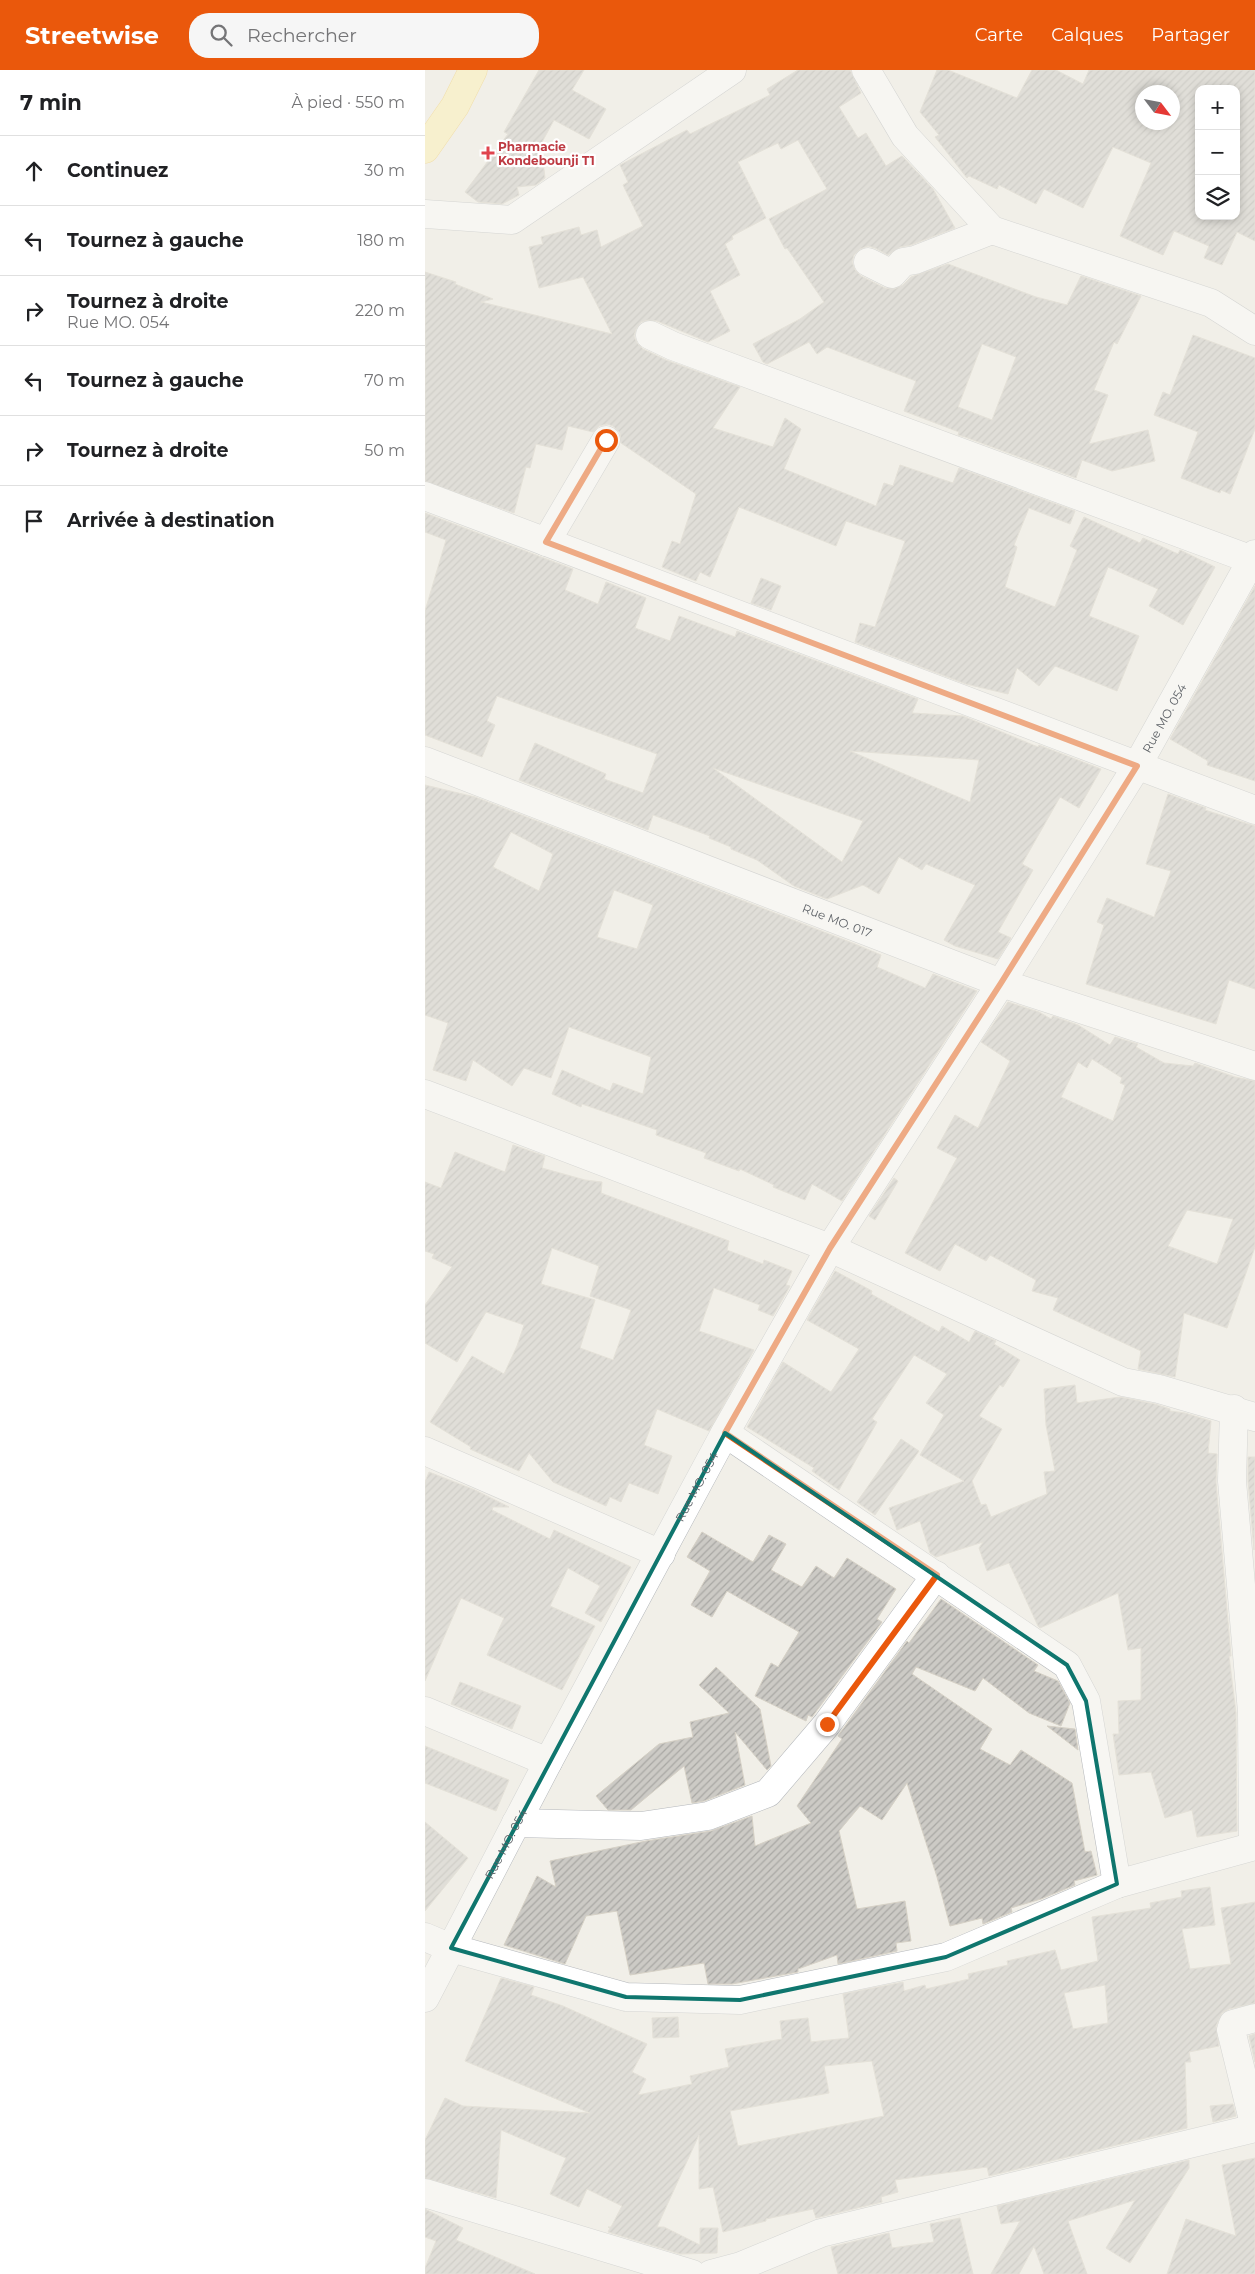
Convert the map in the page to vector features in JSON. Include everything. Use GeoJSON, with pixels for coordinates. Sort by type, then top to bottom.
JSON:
{"type":"FeatureCollection","features":[{"type":"Feature","properties":{"kind":"main road"},"geometry":{"type":"LineString","coordinates":[[425,149],[455,106],[473,70]]}},
{"type":"Feature","properties":{"kind":"street"},"geometry":{"type":"LineString","coordinates":[[425,214],[512,220],[732,70]]}},
{"type":"Feature","properties":{"kind":"street"},"geometry":{"type":"LineString","coordinates":[[866,70],[905,136],[992,230],[1211,303],[1255,331]]}},
{"type":"Feature","properties":{"kind":"street"},"geometry":{"type":"LineString","coordinates":[[868,262],[892,274],[903,262],[915,260],[992,230]]}},
{"type":"Feature","properties":{"kind":"street"},"geometry":{"type":"LineString","coordinates":[[650,335],[673,346],[1254,558]]}},
{"type":"Feature","properties":{"kind":"street"},"geometry":{"type":"LineString","coordinates":[[546,542],[606,440]]}},
{"type":"Feature","properties":{"kind":"street"},"geometry":{"type":"LineString","coordinates":[[425,496],[1255,810]]}},
{"type":"Feature","properties":{"kind":"street","name":"Rue MO. 054"},"geometry":{"type":"LineString","coordinates":[[425,1998],[548,1762],[725,1433],[830,1248],[1001,983],[1137,766],[1254,558]]}},
{"type":"Feature","properties":{"kind":"street","name":"Rue MO. 017"},"geometry":{"type":"LineString","coordinates":[[425,761],[1001,983],[1255,1066]]}},
{"type":"Feature","properties":{"kind":"street"},"geometry":{"type":"LineString","coordinates":[[425,1094],[830,1248],[1123,1382],[1159,1389],[1245,1413],[1232,1481],[1252,1712],[1254,1846],[1117,1884],[946,1957],[740,2000],[626,1997],[451,1948],[425,1937]]}},
{"type":"Feature","properties":{"kind":"street"},"geometry":{"type":"LineString","coordinates":[[725,1433],[937,1575],[1067,1665],[1086,1701],[1117,1884]]}},
{"type":"Feature","properties":{"kind":"street"},"geometry":{"type":"LineString","coordinates":[[425,1451],[661,1554]]}},
{"type":"Feature","properties":{"kind":"street"},"geometry":{"type":"LineString","coordinates":[[517,1823],[641,1826],[708,1816],[768,1793],[827,1724],[937,1575]]}},
{"type":"Feature","properties":{"kind":"street"},"geometry":{"type":"LineString","coordinates":[[425,1711],[548,1762]]}},
{"type":"Feature","properties":{"kind":"street"},"geometry":{"type":"LineString","coordinates":[[711,2274],[745,2270],[821,2233],[1255,2128],[1231,2030],[1233,2024],[1255,2018]]}},
{"type":"Feature","properties":{"kind":"street"},"geometry":{"type":"LineString","coordinates":[[425,2193],[692,2274]]}},
{"type":"Feature","properties":{"kind":"highlighted area"},"geometry":{"type":"Polygon","coordinates":[[[725,1433],[1067,1665],[1086,1701],[1117,1884],[946,1957],[740,2000],[626,1997],[451,1948],[725,1433]]]}},
{"type":"Feature","properties":{"kind":"building"},"geometry":{"type":"Polygon","coordinates":[[[539,70],[584,70],[572,90],[606,109],[589,139],[554,120],[541,144],[545,178],[536,185],[517,187],[519,195],[502,204],[478,202],[465,192],[508,134],[504,132],[539,70]]]}},
{"type":"Feature","properties":{"kind":"building"},"geometry":{"type":"Polygon","coordinates":[[[798,70],[850,70],[861,93],[839,107],[858,138],[866,133],[886,166],[902,156],[933,189],[955,228],[911,245],[900,247],[888,255],[868,246],[860,249],[854,255],[852,262],[855,270],[861,276],[885,288],[894,289],[903,285],[911,277],[948,264],[1036,297],[1067,305],[1081,276],[1141,296],[1117,344],[1114,342],[1094,390],[1108,395],[1089,444],[1148,430],[1155,461],[1112,471],[1082,460],[1076,478],[958,435],[959,432],[904,411],[916,381],[827,347],[817,354],[809,342],[767,364],[763,362],[753,344],[800,319],[824,302],[787,248],[785,249],[769,219],[827,189],[798,140],[781,149],[778,143],[738,162],[766,218],[732,236],[733,239],[725,244],[740,275],[710,291],[730,331],[708,342],[657,321],[648,320],[641,322],[636,329],[634,336],[637,343],[643,349],[666,360],[740,387],[713,428],[773,447],[785,418],[801,429],[784,469],[876,506],[884,483],[893,486],[900,465],[953,483],[959,468],[1075,511],[1070,524],[1029,508],[1014,545],[1017,547],[1005,587],[1055,607],[1077,550],[1070,546],[1084,517],[1140,543],[1143,538],[1178,554],[1180,550],[1215,567],[1183,625],[1149,606],[1158,589],[1108,567],[1089,616],[1139,636],[1117,691],[1055,666],[1039,686],[1017,668],[1008,694],[966,684],[855,642],[860,623],[875,627],[905,541],[846,521],[836,546],[739,507],[710,577],[700,572],[696,581],[662,567],[672,541],[680,544],[696,494],[621,443],[620,433],[613,426],[607,424],[599,426],[593,432],[568,426],[562,450],[536,444],[530,468],[526,467],[514,513],[425,481],[425,272],[456,282],[455,284],[493,299],[481,302],[612,334],[583,277],[539,288],[529,247],[543,244],[541,237],[579,227],[581,235],[597,230],[601,247],[643,226],[623,185],[628,182],[620,165],[687,130],[690,134],[770,95],[767,89],[798,70]],[[982,344],[958,407],[992,420],[1016,357],[982,344]]]}},
{"type":"Feature","properties":{"kind":"building"},"geometry":{"type":"Polygon","coordinates":[[[937,70],[948,70],[1017,98],[1032,70],[1056,70],[1083,84],[1089,70],[1255,70],[1255,241],[1237,232],[1222,265],[1204,258],[1209,246],[1174,231],[1163,255],[1120,236],[1151,163],[1113,147],[1083,208],[1044,189],[1036,204],[999,185],[997,189],[969,176],[967,178],[935,137],[939,135],[920,112],[937,70]]]}},
{"type":"Feature","properties":{"kind":"building"},"geometry":{"type":"Polygon","coordinates":[[[1193,335],[1255,358],[1255,429],[1230,494],[1221,490],[1220,493],[1181,478],[1198,432],[1154,415],[1163,392],[1170,395],[1193,335]]]}},
{"type":"Feature","properties":{"kind":"building"},"geometry":{"type":"Polygon","coordinates":[[[425,513],[573,569],[565,590],[598,604],[606,582],[646,598],[635,628],[670,641],[679,616],[735,637],[737,631],[918,699],[912,713],[963,716],[1038,747],[1039,745],[1101,769],[1079,808],[1060,797],[1022,864],[1033,870],[998,932],[1011,938],[998,959],[955,946],[944,940],[975,885],[926,864],[922,870],[899,857],[879,894],[863,885],[827,899],[794,886],[757,860],[709,838],[710,836],[653,815],[648,830],[519,780],[535,743],[606,774],[604,779],[643,793],[657,754],[497,696],[487,721],[495,725],[482,757],[425,735],[425,611],[446,540],[425,532],[425,513]],[[850,751],[970,802],[979,760],[850,751]],[[713,768],[842,862],[863,821],[713,768]]]}},
{"type":"Feature","properties":{"kind":"building"},"geometry":{"type":"Polygon","coordinates":[[[761,578],[781,586],[771,610],[751,603],[761,578]]]}},
{"type":"Feature","properties":{"kind":"building"},"geometry":{"type":"Polygon","coordinates":[[[1255,586],[1255,781],[1207,765],[1208,761],[1170,739],[1255,586]]]}},
{"type":"Feature","properties":{"kind":"building"},"geometry":{"type":"Polygon","coordinates":[[[425,785],[475,797],[855,944],[881,955],[877,967],[925,988],[933,974],[977,991],[842,1201],[812,1184],[805,1200],[773,1187],[774,1185],[740,1169],[739,1171],[704,1158],[706,1153],[656,1135],[657,1130],[582,1104],[581,1107],[552,1094],[562,1070],[610,1091],[613,1083],[643,1094],[651,1057],[569,1027],[551,1078],[524,1068],[512,1086],[473,1060],[466,1081],[433,1070],[448,1023],[425,1015],[425,785]],[[511,832],[493,867],[539,891],[553,854],[511,832]],[[614,890],[597,937],[637,949],[653,905],[614,890]]]}},
{"type":"Feature","properties":{"kind":"building"},"geometry":{"type":"Polygon","coordinates":[[[1168,794],[1206,808],[1205,810],[1255,826],[1255,989],[1229,980],[1216,1024],[1086,984],[1104,925],[1097,922],[1107,898],[1154,917],[1171,871],[1146,864],[1168,794]]]}},
{"type":"Feature","properties":{"kind":"building"},"geometry":{"type":"Polygon","coordinates":[[[1008,1002],[1039,1012],[1051,1019],[1053,1016],[1078,1025],[1110,1045],[1115,1037],[1138,1044],[1136,1047],[1164,1063],[1193,1066],[1195,1063],[1235,1077],[1255,1081],[1255,1247],[1227,1328],[1184,1313],[1175,1377],[1138,1369],[1141,1351],[1053,1310],[1058,1298],[1032,1291],[1036,1280],[990,1255],[986,1261],[955,1244],[940,1271],[905,1253],[957,1158],[937,1148],[955,1115],[978,1128],[1010,1061],[981,1042],[1008,1002]],[[1092,1059],[1087,1068],[1078,1062],[1061,1097],[1113,1121],[1125,1085],[1120,1083],[1122,1078],[1092,1059]],[[1187,1210],[1168,1246],[1217,1264],[1233,1219],[1187,1210]]]}},
{"type":"Feature","properties":{"kind":"building"},"geometry":{"type":"Polygon","coordinates":[[[513,1145],[545,1156],[542,1168],[585,1180],[602,1182],[601,1193],[729,1241],[727,1250],[763,1264],[764,1260],[792,1271],[786,1285],[790,1286],[773,1316],[758,1310],[760,1305],[714,1288],[699,1331],[754,1350],[709,1431],[657,1409],[644,1445],[672,1456],[658,1494],[629,1483],[621,1502],[610,1497],[606,1506],[553,1482],[529,1453],[519,1471],[470,1449],[471,1447],[430,1422],[472,1356],[504,1374],[524,1325],[486,1312],[457,1362],[425,1343],[425,1305],[452,1267],[432,1258],[434,1254],[425,1251],[425,1182],[441,1188],[455,1152],[505,1172],[513,1145]],[[552,1248],[541,1284],[595,1300],[580,1348],[613,1360],[631,1310],[590,1296],[599,1266],[552,1248]]]}},
{"type":"Feature","properties":{"kind":"building"},"geometry":{"type":"Polygon","coordinates":[[[894,1178],[898,1181],[875,1220],[869,1216],[894,1178]]]}},
{"type":"Feature","properties":{"kind":"building"},"geometry":{"type":"Polygon","coordinates":[[[835,1271],[872,1291],[871,1294],[939,1332],[942,1326],[969,1342],[975,1331],[996,1341],[994,1344],[1020,1360],[1003,1387],[1000,1385],[979,1416],[1002,1429],[972,1481],[981,1505],[986,1504],[991,1517],[1047,1494],[1044,1472],[1055,1471],[1046,1425],[1044,1389],[1075,1385],[1077,1403],[1120,1397],[1155,1404],[1170,1409],[1170,1411],[1185,1413],[1211,1421],[1208,1453],[1217,1454],[1216,1482],[1231,1656],[1229,1656],[1236,1713],[1237,1831],[1197,1837],[1192,1810],[1165,1818],[1151,1772],[1119,1775],[1113,1734],[1119,1734],[1118,1701],[1141,1700],[1141,1648],[1128,1650],[1118,1593],[1040,1628],[1009,1563],[987,1571],[979,1548],[983,1542],[936,1557],[930,1553],[920,1521],[897,1530],[889,1508],[964,1481],[920,1455],[944,1415],[926,1403],[947,1374],[914,1355],[872,1419],[877,1422],[839,1490],[812,1471],[814,1468],[747,1427],[783,1362],[831,1392],[859,1349],[807,1320],[835,1271]]]}},
{"type":"Feature","properties":{"kind":"building"},"geometry":{"type":"Polygon","coordinates":[[[901,1439],[919,1451],[875,1515],[857,1502],[901,1439]]]}},
{"type":"Feature","properties":{"kind":"building"},"geometry":{"type":"Polygon","coordinates":[[[1248,1457],[1255,1457],[1254,1550],[1248,1481],[1248,1457]]]}},
{"type":"Feature","properties":{"kind":"building"},"geometry":{"type":"Polygon","coordinates":[[[429,1472],[475,1490],[509,1507],[493,1507],[492,1510],[550,1539],[554,1530],[631,1567],[601,1622],[585,1613],[600,1586],[568,1568],[550,1606],[595,1626],[562,1690],[487,1655],[504,1618],[461,1598],[425,1681],[425,1482],[429,1472]]]}},
{"type":"Feature","properties":{"kind":"building"},"geometry":{"type":"Polygon","coordinates":[[[702,1532],[753,1562],[769,1535],[786,1544],[771,1570],[802,1587],[816,1566],[834,1578],[847,1558],[896,1589],[877,1619],[882,1622],[812,1717],[808,1715],[806,1721],[755,1696],[771,1663],[778,1667],[799,1632],[727,1591],[712,1617],[691,1605],[710,1571],[687,1557],[702,1532]]]}},
{"type":"Feature","properties":{"kind":"building"},"geometry":{"type":"Polygon","coordinates":[[[941,1599],[1038,1665],[1034,1671],[1058,1681],[1070,1703],[1061,1726],[1029,1713],[983,1678],[975,1691],[916,1667],[912,1674],[992,1729],[980,1749],[1010,1765],[1021,1750],[1072,1783],[1085,1852],[1091,1851],[1097,1875],[1074,1881],[1075,1885],[1041,1899],[1011,1908],[1012,1912],[983,1924],[982,1918],[950,1926],[937,1877],[907,1783],[882,1820],[860,1806],[839,1831],[857,1909],[905,1901],[911,1941],[896,1943],[897,1951],[838,1964],[837,1955],[798,1969],[798,1972],[732,1984],[708,1984],[704,1963],[630,1975],[617,1911],[586,1916],[565,1964],[504,1945],[537,1876],[556,1887],[550,1861],[646,1841],[711,1831],[752,1816],[755,1846],[811,1823],[797,1806],[842,1739],[838,1736],[907,1641],[909,1643],[941,1599]]]}},
{"type":"Feature","properties":{"kind":"building"},"geometry":{"type":"Polygon","coordinates":[[[716,1667],[760,1709],[771,1766],[767,1770],[735,1732],[745,1785],[704,1801],[692,1803],[684,1766],[631,1810],[608,1810],[596,1796],[659,1744],[693,1737],[690,1722],[729,1713],[699,1685],[716,1667]]]}},
{"type":"Feature","properties":{"kind":"building"},"geometry":{"type":"Polygon","coordinates":[[[460,1682],[521,1706],[512,1729],[451,1704],[460,1682]]]}},
{"type":"Feature","properties":{"kind":"building"},"geometry":{"type":"Polygon","coordinates":[[[1047,1726],[1075,1729],[1078,1750],[1047,1726]]]}},
{"type":"Feature","properties":{"kind":"building"},"geometry":{"type":"Polygon","coordinates":[[[425,1746],[509,1780],[496,1811],[425,1783],[425,1746]]]}},
{"type":"Feature","properties":{"kind":"building"},"geometry":{"type":"Polygon","coordinates":[[[425,1822],[468,1858],[425,1911],[425,1822]]]}},
{"type":"Feature","properties":{"kind":"building"},"geometry":{"type":"Polygon","coordinates":[[[1210,1887],[1215,1925],[1182,1929],[1190,1969],[1231,1964],[1221,1908],[1255,1902],[1255,2003],[1229,2009],[1222,2013],[1216,2026],[1219,2046],[1189,2052],[1191,2062],[1185,2062],[1187,2128],[989,2176],[987,2167],[895,2180],[898,2192],[881,2197],[882,2202],[816,2218],[813,2209],[766,2219],[766,2221],[723,2232],[713,2187],[699,2189],[699,2135],[657,2227],[664,2227],[700,2245],[700,2228],[718,2228],[717,2253],[680,2254],[608,2232],[610,2228],[608,2227],[611,2227],[622,2206],[587,2189],[579,2207],[550,2194],[566,2158],[501,2130],[496,2198],[425,2178],[425,2140],[445,2098],[463,2106],[590,2113],[465,2061],[501,1978],[534,1987],[531,1995],[563,2006],[647,2044],[632,2072],[646,2079],[638,2095],[692,2084],[690,2076],[729,2067],[725,2049],[782,2039],[780,2021],[808,2018],[811,2042],[849,2038],[843,1994],[903,1982],[904,1991],[925,1985],[926,1989],[969,1979],[968,1974],[1008,1965],[1007,1961],[1055,1950],[1061,1970],[1098,1961],[1092,1917],[1151,1908],[1150,1903],[1182,1897],[1181,1891],[1210,1887]],[[1105,1985],[1064,1993],[1073,2029],[1108,2023],[1105,1985]],[[872,2061],[824,2066],[829,2093],[730,2111],[738,2146],[884,2116],[872,2061]]]}},
{"type":"Feature","properties":{"kind":"building"},"geometry":{"type":"Polygon","coordinates":[[[678,2017],[679,2037],[653,2038],[652,2018],[678,2017]]]}},
{"type":"Feature","properties":{"kind":"building"},"geometry":{"type":"Polygon","coordinates":[[[1255,2034],[1255,2062],[1249,2036],[1255,2034]]]}},
{"type":"Feature","properties":{"kind":"building"},"geometry":{"type":"Polygon","coordinates":[[[1233,2104],[1236,2116],[1213,2122],[1210,2106],[1233,2104]]]}},
{"type":"Feature","properties":{"kind":"building"},"geometry":{"type":"Polygon","coordinates":[[[1255,2158],[1255,2274],[1167,2274],[1186,2219],[1236,2236],[1222,2165],[1255,2158]]]}},
{"type":"Feature","properties":{"kind":"building"},"geometry":{"type":"Polygon","coordinates":[[[1189,2160],[1189,2168],[1130,2263],[1106,2248],[1135,2200],[1068,2221],[1087,2274],[1044,2274],[1034,2246],[1019,2274],[991,2274],[1020,2221],[1001,2224],[997,2206],[1189,2160]]]}},
{"type":"Feature","properties":{"kind":"building"},"geometry":{"type":"Polygon","coordinates":[[[425,2209],[463,2228],[456,2240],[535,2274],[425,2274],[425,2268],[436,2241],[425,2237],[425,2209]]]}},
{"type":"Feature","properties":{"kind":"building"},"geometry":{"type":"Polygon","coordinates":[[[960,2218],[973,2274],[838,2274],[831,2247],[889,2233],[892,2248],[934,2242],[930,2224],[960,2218]]]}},
{"type":"Feature","properties":{"kind":"place","name":"Pharmacie Kondebounji T1"},"geometry":{"type":"Point","coordinates":[488,153]}},
{"type":"Feature","properties":{"kind":"route"},"geometry":{"type":"LineString","coordinates":[[606,440],[546,542],[1137,766],[1001,983],[830,1248],[725,1433],[937,1575],[827,1724]]}}]}
